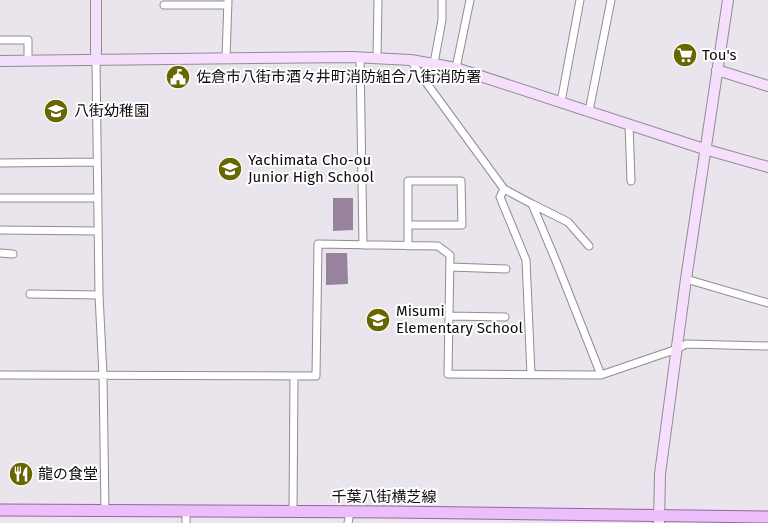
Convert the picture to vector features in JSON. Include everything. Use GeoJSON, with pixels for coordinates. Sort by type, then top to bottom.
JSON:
{"type":"FeatureCollection","features":[{"type":"Feature","properties":{"kind":"main road","name":"千葉八街横芝線"},"geometry":{"type":"LineString","coordinates":[[0,510],[104,511],[186,517],[293,512],[349,518],[659,520],[768,518]]}},
{"type":"Feature","properties":{"kind":"street"},"geometry":{"type":"LineString","coordinates":[[96,0],[99,295],[103,375],[104,511]]}},
{"type":"Feature","properties":{"kind":"street"},"geometry":{"type":"LineString","coordinates":[[377,58],[378,0]]}},
{"type":"Feature","properties":{"kind":"street"},"geometry":{"type":"LineString","coordinates":[[434,63],[442,20],[442,0]]}},
{"type":"Feature","properties":{"kind":"street"},"geometry":{"type":"LineString","coordinates":[[456,68],[470,0]]}},
{"type":"Feature","properties":{"kind":"street"},"geometry":{"type":"LineString","coordinates":[[561,102],[580,0]]}},
{"type":"Feature","properties":{"kind":"street"},"geometry":{"type":"LineString","coordinates":[[589,111],[611,0]]}},
{"type":"Feature","properties":{"kind":"street"},"geometry":{"type":"LineString","coordinates":[[659,520],[660,474],[704,148],[728,0]]}},
{"type":"Feature","properties":{"kind":"street"},"geometry":{"type":"LineString","coordinates":[[164,5],[228,2],[226,58]]}},
{"type":"Feature","properties":{"kind":"street"},"geometry":{"type":"LineString","coordinates":[[0,40],[28,40],[28,61]]}},
{"type":"Feature","properties":{"kind":"street"},"geometry":{"type":"LineString","coordinates":[[360,57],[363,245]]}},
{"type":"Feature","properties":{"kind":"street"},"geometry":{"type":"LineString","coordinates":[[0,62],[360,57],[434,63],[456,68],[768,167]]}},
{"type":"Feature","properties":{"kind":"street"},"geometry":{"type":"LineString","coordinates":[[411,60],[504,189],[568,222],[589,246]]}},
{"type":"Feature","properties":{"kind":"street"},"geometry":{"type":"LineString","coordinates":[[717,70],[768,86]]}},
{"type":"Feature","properties":{"kind":"street"},"geometry":{"type":"LineString","coordinates":[[630,124],[631,181]]}},
{"type":"Feature","properties":{"kind":"street"},"geometry":{"type":"LineString","coordinates":[[0,163],[97,162]]}},
{"type":"Feature","properties":{"kind":"street"},"geometry":{"type":"LineString","coordinates":[[408,225],[462,224],[461,181],[408,181],[408,225],[408,246]]}},
{"type":"Feature","properties":{"kind":"street"},"geometry":{"type":"LineString","coordinates":[[504,189],[500,197],[526,260],[531,374]]}},
{"type":"Feature","properties":{"kind":"street"},"geometry":{"type":"LineString","coordinates":[[0,198],[98,198]]}},
{"type":"Feature","properties":{"kind":"street"},"geometry":{"type":"LineString","coordinates":[[532,204],[601,375]]}},
{"type":"Feature","properties":{"kind":"street"},"geometry":{"type":"LineString","coordinates":[[0,230],[98,231]]}},
{"type":"Feature","properties":{"kind":"street"},"geometry":{"type":"LineString","coordinates":[[0,375],[316,376],[318,244],[438,246],[450,255],[448,374],[601,375],[677,349],[686,344],[768,346]]}},
{"type":"Feature","properties":{"kind":"street"},"geometry":{"type":"LineString","coordinates":[[0,253],[14,254]]}},
{"type":"Feature","properties":{"kind":"street"},"geometry":{"type":"LineString","coordinates":[[450,267],[506,269]]}},
{"type":"Feature","properties":{"kind":"street"},"geometry":{"type":"LineString","coordinates":[[686,279],[768,302]]}},
{"type":"Feature","properties":{"kind":"street"},"geometry":{"type":"LineString","coordinates":[[30,294],[99,295]]}},
{"type":"Feature","properties":{"kind":"street"},"geometry":{"type":"LineString","coordinates":[[449,316],[505,317]]}},
{"type":"Feature","properties":{"kind":"street"},"geometry":{"type":"LineString","coordinates":[[293,512],[294,376]]}},
{"type":"Feature","properties":{"kind":"shaded area"},"geometry":{"type":"Polygon","coordinates":[[[333,198],[353,198],[353,230],[333,231],[333,198]]]}},
{"type":"Feature","properties":{"kind":"shaded area"},"geometry":{"type":"Polygon","coordinates":[[[326,253],[347,253],[348,284],[326,285],[326,253]]]}},
{"type":"Feature","properties":{"kind":"place","name":"Tou's"},"geometry":{"type":"Point","coordinates":[685,55]}},
{"type":"Feature","properties":{"kind":"place","name":"佐倉市八街市酒々井町消防組合八街消防署"},"geometry":{"type":"Point","coordinates":[178,77]}},
{"type":"Feature","properties":{"kind":"place","name":"八街幼稚園"},"geometry":{"type":"Point","coordinates":[56,111]}},
{"type":"Feature","properties":{"kind":"place","name":"Yachimata Cho-ou Junior High School"},"geometry":{"type":"Point","coordinates":[230,169]}},
{"type":"Feature","properties":{"kind":"place","name":"Misumi Elementary School"},"geometry":{"type":"Point","coordinates":[378,320]}},
{"type":"Feature","properties":{"kind":"place","name":"龍の食堂"},"geometry":{"type":"Point","coordinates":[21,474]}}]}
